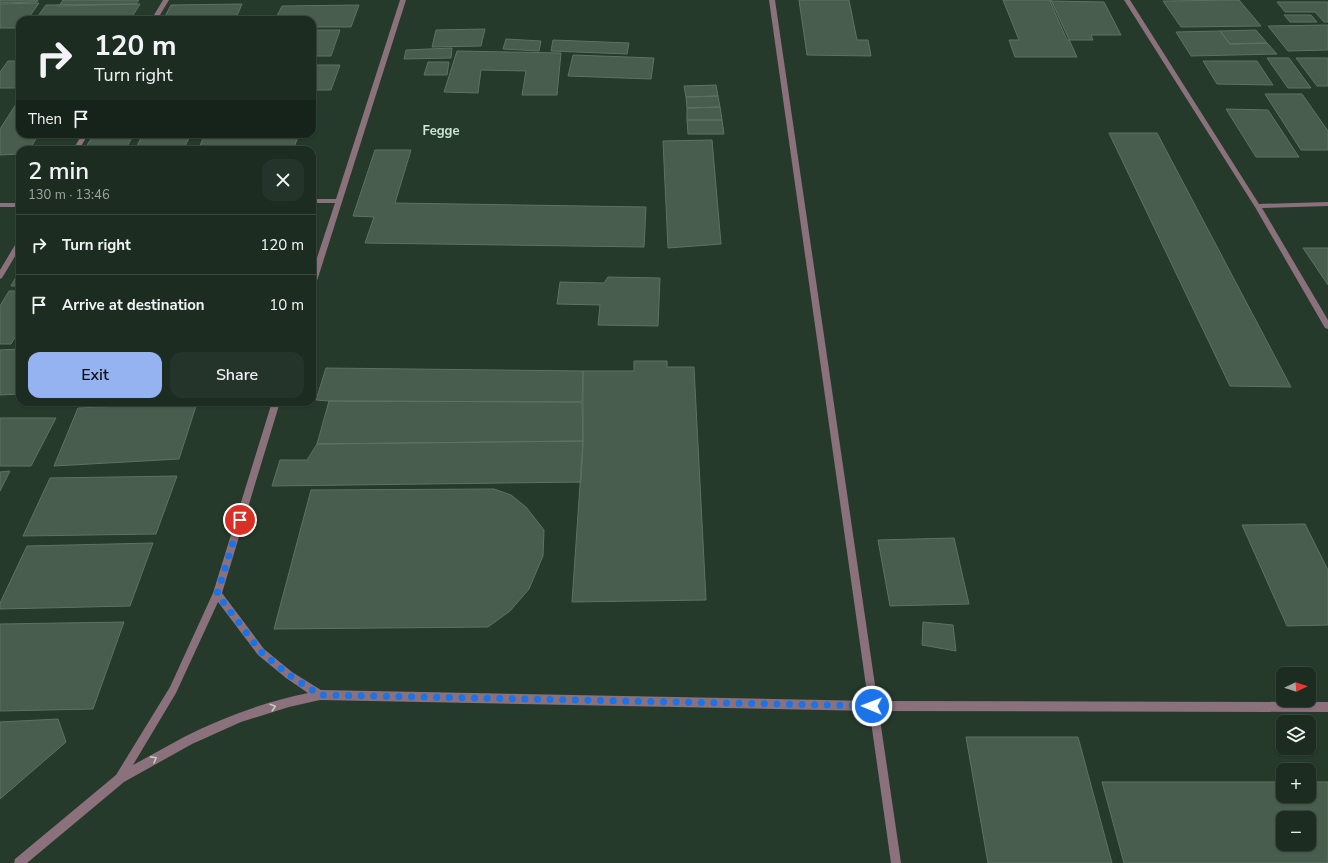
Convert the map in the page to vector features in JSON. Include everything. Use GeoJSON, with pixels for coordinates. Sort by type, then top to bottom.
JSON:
{"type":"FeatureCollection","features":[{"type":"Feature","properties":{"kind":"street"},"geometry":{"type":"LineString","coordinates":[[156,16],[166,0]]}},
{"type":"Feature","properties":{"kind":"street"},"geometry":{"type":"LineString","coordinates":[[316,271],[403,0]]}},
{"type":"Feature","properties":{"kind":"street"},"geometry":{"type":"LineString","coordinates":[[772,0],[872,706],[896,863]]}},
{"type":"Feature","properties":{"kind":"street"},"geometry":{"type":"LineString","coordinates":[[1127,0],[1257,206],[1328,326]]}},
{"type":"Feature","properties":{"kind":"street"},"geometry":{"type":"LineString","coordinates":[[316,201],[338,201]]}},
{"type":"Feature","properties":{"kind":"street"},"geometry":{"type":"LineString","coordinates":[[1257,206],[1328,204]]}},
{"type":"Feature","properties":{"kind":"street"},"geometry":{"type":"LineString","coordinates":[[0,205],[16,205]]}},
{"type":"Feature","properties":{"kind":"street"},"geometry":{"type":"LineString","coordinates":[[0,276],[16,249]]}},
{"type":"Feature","properties":{"kind":"street"},"geometry":{"type":"LineString","coordinates":[[120,778],[173,690],[217,594],[275,406]]}},
{"type":"Feature","properties":{"kind":"street"},"geometry":{"type":"LineString","coordinates":[[217,594],[261,652],[289,675],[320,695]]}},
{"type":"Feature","properties":{"kind":"street"},"geometry":{"type":"LineString","coordinates":[[19,863],[120,778],[188,740],[240,717],[289,702],[320,695],[872,706],[1328,707]]}},
{"type":"Feature","properties":{"kind":"building"},"geometry":{"type":"Polygon","coordinates":[[[0,0],[38,0],[37,2],[0,3],[0,0]]]}},
{"type":"Feature","properties":{"kind":"building"},"geometry":{"type":"Polygon","coordinates":[[[63,0],[139,0],[136,4],[59,6],[63,0]]]}},
{"type":"Feature","properties":{"kind":"building"},"geometry":{"type":"Polygon","coordinates":[[[799,0],[849,0],[857,40],[868,40],[871,56],[807,55],[799,0]]]}},
{"type":"Feature","properties":{"kind":"building"},"geometry":{"type":"Polygon","coordinates":[[[1003,0],[1051,0],[1077,57],[1015,57],[1009,40],[1019,40],[1003,0]]]}},
{"type":"Feature","properties":{"kind":"building"},"geometry":{"type":"Polygon","coordinates":[[[1239,0],[1261,26],[1181,27],[1163,1],[1239,0]]]}},
{"type":"Feature","properties":{"kind":"building"},"geometry":{"type":"Polygon","coordinates":[[[1050,1],[1104,2],[1121,35],[1091,35],[1093,40],[1067,40],[1050,1]]]}},
{"type":"Feature","properties":{"kind":"building"},"geometry":{"type":"Polygon","coordinates":[[[1277,2],[1328,2],[1328,22],[1324,22],[1315,12],[1285,12],[1277,2]]]}},
{"type":"Feature","properties":{"kind":"building"},"geometry":{"type":"Polygon","coordinates":[[[39,3],[30,16],[16,16],[16,28],[0,28],[0,4],[39,3]]]}},
{"type":"Feature","properties":{"kind":"building"},"geometry":{"type":"Polygon","coordinates":[[[140,4],[132,16],[38,16],[46,5],[140,4]]]}},
{"type":"Feature","properties":{"kind":"building"},"geometry":{"type":"Polygon","coordinates":[[[242,4],[237,16],[165,16],[171,5],[242,4]]]}},
{"type":"Feature","properties":{"kind":"building"},"geometry":{"type":"Polygon","coordinates":[[[359,5],[351,27],[316,27],[316,16],[277,16],[282,6],[359,5]]]}},
{"type":"Feature","properties":{"kind":"building"},"geometry":{"type":"Polygon","coordinates":[[[1284,15],[1311,15],[1317,22],[1290,22],[1284,15]]]}},
{"type":"Feature","properties":{"kind":"building"},"geometry":{"type":"Polygon","coordinates":[[[1328,25],[1328,50],[1288,51],[1268,26],[1328,25]]]}},
{"type":"Feature","properties":{"kind":"building"},"geometry":{"type":"Polygon","coordinates":[[[485,29],[481,46],[432,47],[436,30],[485,29]]]}},
{"type":"Feature","properties":{"kind":"building"},"geometry":{"type":"Polygon","coordinates":[[[316,30],[340,30],[331,56],[316,56],[316,30]]]}},
{"type":"Feature","properties":{"kind":"building"},"geometry":{"type":"Polygon","coordinates":[[[1256,30],[1267,43],[1230,44],[1220,31],[1256,30]]]}},
{"type":"Feature","properties":{"kind":"building"},"geometry":{"type":"Polygon","coordinates":[[[1220,31],[1230,44],[1267,43],[1277,54],[1191,56],[1176,32],[1220,31]]]}},
{"type":"Feature","properties":{"kind":"building"},"geometry":{"type":"Polygon","coordinates":[[[506,39],[541,41],[539,51],[503,49],[506,39]]]}},
{"type":"Feature","properties":{"kind":"building"},"geometry":{"type":"Polygon","coordinates":[[[553,40],[629,43],[627,54],[551,51],[553,40]]]}},
{"type":"Feature","properties":{"kind":"building"},"geometry":{"type":"Polygon","coordinates":[[[452,48],[451,58],[404,59],[406,50],[452,48]]]}},
{"type":"Feature","properties":{"kind":"building"},"geometry":{"type":"Polygon","coordinates":[[[457,51],[561,53],[557,95],[522,95],[526,71],[481,70],[478,93],[444,92],[457,51]]]}},
{"type":"Feature","properties":{"kind":"building"},"geometry":{"type":"Polygon","coordinates":[[[573,55],[654,58],[651,79],[568,76],[573,55]]]}},
{"type":"Feature","properties":{"kind":"building"},"geometry":{"type":"Polygon","coordinates":[[[1267,58],[1289,58],[1311,88],[1288,88],[1267,58]]]}},
{"type":"Feature","properties":{"kind":"building"},"geometry":{"type":"Polygon","coordinates":[[[1296,58],[1328,58],[1328,86],[1317,86],[1296,58]]]}},
{"type":"Feature","properties":{"kind":"building"},"geometry":{"type":"Polygon","coordinates":[[[8,61],[16,61],[16,88],[0,88],[0,72],[8,61]]]}},
{"type":"Feature","properties":{"kind":"building"},"geometry":{"type":"Polygon","coordinates":[[[1203,61],[1257,61],[1273,85],[1217,84],[1203,61]]]}},
{"type":"Feature","properties":{"kind":"building"},"geometry":{"type":"Polygon","coordinates":[[[428,62],[449,62],[447,75],[424,75],[428,62]]]}},
{"type":"Feature","properties":{"kind":"building"},"geometry":{"type":"Polygon","coordinates":[[[316,65],[340,65],[331,90],[316,90],[316,65]]]}},
{"type":"Feature","properties":{"kind":"building"},"geometry":{"type":"Polygon","coordinates":[[[716,85],[718,96],[686,97],[684,86],[716,85]]]}},
{"type":"Feature","properties":{"kind":"building"},"geometry":{"type":"Polygon","coordinates":[[[1265,94],[1302,94],[1328,131],[1328,150],[1301,150],[1265,94]]]}},
{"type":"Feature","properties":{"kind":"building"},"geometry":{"type":"Polygon","coordinates":[[[718,96],[720,107],[687,108],[686,97],[718,96]]]}},
{"type":"Feature","properties":{"kind":"building"},"geometry":{"type":"Polygon","coordinates":[[[16,104],[16,138],[36,138],[32,146],[16,146],[16,154],[0,155],[0,129],[16,104]]]}},
{"type":"Feature","properties":{"kind":"building"},"geometry":{"type":"Polygon","coordinates":[[[720,107],[722,120],[687,120],[687,108],[720,107]]]}},
{"type":"Feature","properties":{"kind":"building"},"geometry":{"type":"Polygon","coordinates":[[[1226,109],[1268,110],[1299,157],[1256,157],[1226,109]]]}},
{"type":"Feature","properties":{"kind":"building"},"geometry":{"type":"Polygon","coordinates":[[[687,120],[722,120],[724,134],[688,134],[687,120]]]}},
{"type":"Feature","properties":{"kind":"building"},"geometry":{"type":"Polygon","coordinates":[[[1109,133],[1157,133],[1291,387],[1230,386],[1109,133]]]}},
{"type":"Feature","properties":{"kind":"building"},"geometry":{"type":"Polygon","coordinates":[[[92,138],[132,138],[127,146],[86,146],[92,138]]]}},
{"type":"Feature","properties":{"kind":"building"},"geometry":{"type":"Polygon","coordinates":[[[141,138],[189,138],[185,146],[137,146],[141,138]]]}},
{"type":"Feature","properties":{"kind":"building"},"geometry":{"type":"Polygon","coordinates":[[[203,138],[298,138],[294,146],[200,146],[203,138]]]}},
{"type":"Feature","properties":{"kind":"building"},"geometry":{"type":"Polygon","coordinates":[[[712,140],[721,244],[668,248],[663,141],[712,140]]]}},
{"type":"Feature","properties":{"kind":"building"},"geometry":{"type":"Polygon","coordinates":[[[375,150],[411,150],[395,203],[646,207],[644,247],[365,243],[374,217],[353,216],[375,150]]]}},
{"type":"Feature","properties":{"kind":"building"},"geometry":{"type":"Polygon","coordinates":[[[1303,248],[1328,248],[1328,285],[1303,248]]]}},
{"type":"Feature","properties":{"kind":"building"},"geometry":{"type":"Polygon","coordinates":[[[16,277],[16,286],[11,286],[16,277]]]}},
{"type":"Feature","properties":{"kind":"building"},"geometry":{"type":"Polygon","coordinates":[[[608,277],[660,278],[658,326],[598,325],[600,305],[557,304],[560,282],[604,283],[608,277]]]}},
{"type":"Feature","properties":{"kind":"building"},"geometry":{"type":"Polygon","coordinates":[[[9,291],[16,291],[16,336],[11,344],[0,344],[0,306],[9,291]]]}},
{"type":"Feature","properties":{"kind":"building"},"geometry":{"type":"Polygon","coordinates":[[[16,349],[16,394],[0,395],[0,350],[16,349]]]}},
{"type":"Feature","properties":{"kind":"building"},"geometry":{"type":"Polygon","coordinates":[[[634,361],[667,361],[667,367],[694,367],[706,600],[572,602],[583,441],[583,371],[634,371],[634,361]]]}},
{"type":"Feature","properties":{"kind":"building"},"geometry":{"type":"Polygon","coordinates":[[[326,368],[583,371],[582,402],[316,400],[326,368]]]}},
{"type":"Feature","properties":{"kind":"building"},"geometry":{"type":"Polygon","coordinates":[[[329,401],[582,402],[583,441],[317,444],[329,401]]]}},
{"type":"Feature","properties":{"kind":"building"},"geometry":{"type":"Polygon","coordinates":[[[196,406],[179,459],[54,466],[78,408],[196,406]]]}},
{"type":"Feature","properties":{"kind":"building"},"geometry":{"type":"Polygon","coordinates":[[[0,418],[56,418],[31,466],[0,466],[0,418]]]}},
{"type":"Feature","properties":{"kind":"building"},"geometry":{"type":"Polygon","coordinates":[[[583,441],[581,482],[272,486],[280,460],[307,460],[317,444],[583,441]]]}},
{"type":"Feature","properties":{"kind":"building"},"geometry":{"type":"Polygon","coordinates":[[[10,471],[0,491],[0,472],[10,471]]]}},
{"type":"Feature","properties":{"kind":"building"},"geometry":{"type":"Polygon","coordinates":[[[177,476],[156,534],[23,536],[50,478],[177,476]]]}},
{"type":"Feature","properties":{"kind":"building"},"geometry":{"type":"Polygon","coordinates":[[[494,489],[511,495],[526,507],[544,530],[543,556],[529,589],[510,611],[488,627],[274,629],[311,490],[494,489]]]}},
{"type":"Feature","properties":{"kind":"building"},"geometry":{"type":"Polygon","coordinates":[[[1305,524],[1328,570],[1328,625],[1287,626],[1242,525],[1305,524]]]}},
{"type":"Feature","properties":{"kind":"building"},"geometry":{"type":"Polygon","coordinates":[[[954,538],[969,604],[890,606],[878,540],[954,538]]]}},
{"type":"Feature","properties":{"kind":"building"},"geometry":{"type":"Polygon","coordinates":[[[153,543],[130,606],[0,609],[0,603],[27,546],[153,543]]]}},
{"type":"Feature","properties":{"kind":"building"},"geometry":{"type":"Polygon","coordinates":[[[124,622],[93,709],[0,711],[0,624],[124,622]]]}},
{"type":"Feature","properties":{"kind":"building"},"geometry":{"type":"Polygon","coordinates":[[[923,622],[953,625],[956,651],[922,645],[923,622]]]}},
{"type":"Feature","properties":{"kind":"building"},"geometry":{"type":"Polygon","coordinates":[[[58,719],[66,742],[0,799],[0,722],[58,719]]]}},
{"type":"Feature","properties":{"kind":"building"},"geometry":{"type":"Polygon","coordinates":[[[966,737],[1078,737],[1112,863],[988,863],[966,737]]]}},
{"type":"Feature","properties":{"kind":"building"},"geometry":{"type":"Polygon","coordinates":[[[1102,782],[1276,782],[1276,803],[1316,803],[1316,782],[1328,782],[1328,863],[1124,863],[1102,782]]]}},
{"type":"Feature","properties":{"kind":"district","name":"Fegge"},"geometry":{"type":"Point","coordinates":[441,130]}},
{"type":"Feature","properties":{"kind":"route"},"geometry":{"type":"LineString","coordinates":[[240,520],[217,594],[261,652],[289,675],[320,695],[872,706]]}}]}
